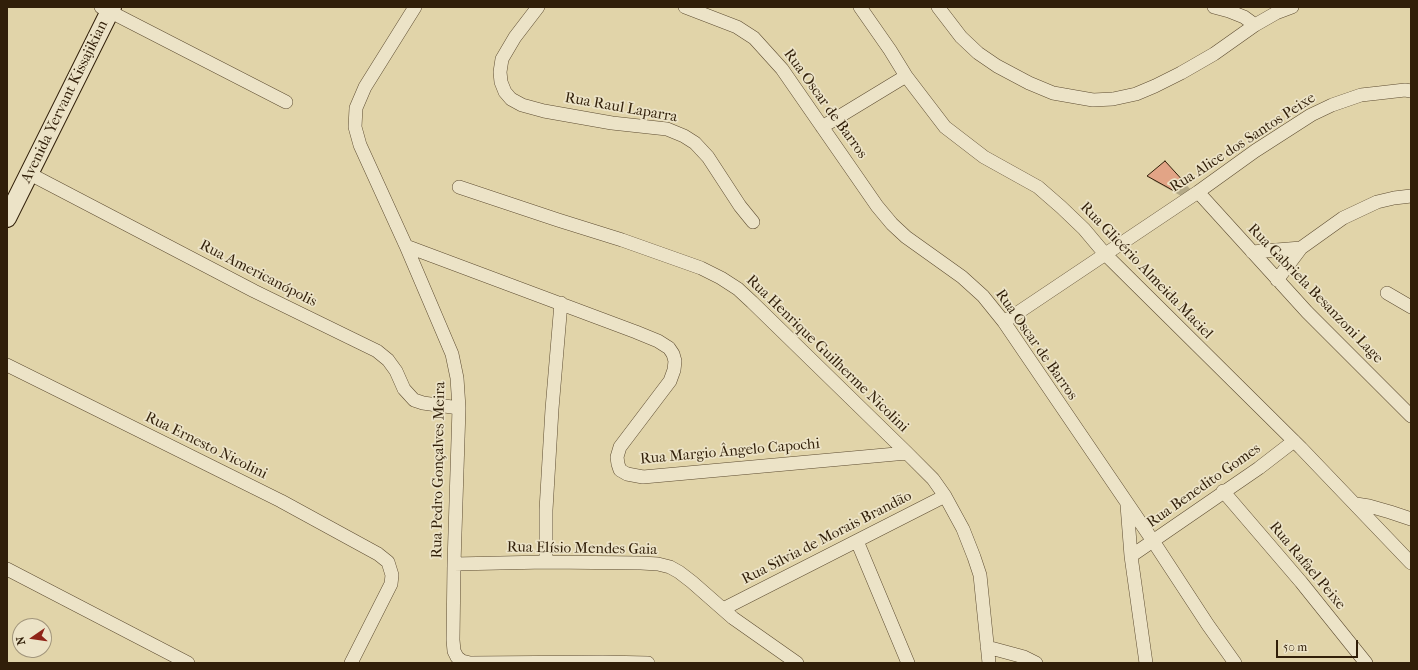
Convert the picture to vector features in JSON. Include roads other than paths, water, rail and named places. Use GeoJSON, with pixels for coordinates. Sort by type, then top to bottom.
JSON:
{"type":"FeatureCollection","features":[{"type":"Feature","properties":{"kind":"main road","name":"Avenida Yervant Kissajikian"},"geometry":{"type":"LineString","coordinates":[[7,218],[30,174],[108,8]]}},
{"type":"Feature","properties":{"kind":"street","name":"Rua Pedro Gonçalves Meira"},"geometry":{"type":"LineString","coordinates":[[415,7],[365,87],[356,108],[355,127],[360,145],[406,246],[452,354],[457,378],[459,408],[452,640],[456,657],[462,661],[470,663],[648,663]]}},
{"type":"Feature","properties":{"kind":"street","name":"Rua Raul Laparra"},"geometry":{"type":"LineString","coordinates":[[538,7],[515,37],[502,59],[500,72],[501,82],[505,92],[511,99],[522,105],[544,111],[612,123],[667,129],[684,136],[695,143],[708,157],[740,206],[753,222]]}},
{"type":"Feature","properties":{"kind":"street","name":"Rua Oscar de Barros"},"geometry":{"type":"LineString","coordinates":[[685,7],[736,27],[754,38],[782,69],[892,224],[906,237],[962,277],[982,296],[1004,322],[1235,663]]}},
{"type":"Feature","properties":{"kind":"street","name":"Rua Glicério Almeida Maciel"},"geometry":{"type":"LineString","coordinates":[[860,7],[906,76],[945,127],[984,157],[1038,187],[1084,229],[1105,254],[1356,504],[1411,563]]}},
{"type":"Feature","properties":{"kind":"street"},"geometry":{"type":"LineString","coordinates":[[938,7],[962,38],[978,53],[997,66],[1028,83],[1053,93],[1093,100],[1113,99],[1136,94],[1155,86],[1214,54],[1277,10],[1292,7]]}},
{"type":"Feature","properties":{"kind":"street"},"geometry":{"type":"LineString","coordinates":[[1214,7],[1244,17],[1255,24]]}},
{"type":"Feature","properties":{"kind":"street"},"geometry":{"type":"LineString","coordinates":[[108,8],[286,102]]}},
{"type":"Feature","properties":{"kind":"street"},"geometry":{"type":"LineString","coordinates":[[822,126],[906,76]]}},
{"type":"Feature","properties":{"kind":"street","name":"Rua Alice dos Santos Peixe"},"geometry":{"type":"LineString","coordinates":[[1004,322],[1198,192],[1288,129],[1332,105],[1361,95],[1379,92],[1411,91]]}},
{"type":"Feature","properties":{"kind":"street","name":"Rua Americanópolis"},"geometry":{"type":"LineString","coordinates":[[30,174],[254,291],[377,351],[388,360],[396,371],[404,389],[414,400],[423,403],[459,408]]}},
{"type":"Feature","properties":{"kind":"street","name":"Rua Henrique Guilherme Nicolini"},"geometry":{"type":"LineString","coordinates":[[459,187],[622,240],[701,268],[738,289],[907,453],[933,479],[945,496],[963,529],[980,575],[989,663]]}},
{"type":"Feature","properties":{"kind":"street","name":"Rua Gabriela Besanzoni Lage"},"geometry":{"type":"LineString","coordinates":[[1198,192],[1277,280],[1358,364],[1411,416]]}},
{"type":"Feature","properties":{"kind":"street"},"geometry":{"type":"LineString","coordinates":[[1277,280],[1301,248],[1324,230],[1360,209],[1383,200],[1411,196]]}},
{"type":"Feature","properties":{"kind":"street","name":"Rua Margio Ângelo Capochi"},"geometry":{"type":"LineString","coordinates":[[406,246],[658,341],[668,348],[673,354],[675,361],[674,370],[670,381],[620,448],[617,457],[620,470],[627,474],[643,477],[907,453]]}},
{"type":"Feature","properties":{"kind":"street"},"geometry":{"type":"LineString","coordinates":[[1252,252],[1301,248]]}},
{"type":"Feature","properties":{"kind":"street"},"geometry":{"type":"LineString","coordinates":[[1387,293],[1411,307]]}},
{"type":"Feature","properties":{"kind":"street"},"geometry":{"type":"LineString","coordinates":[[546,562],[546,510],[560,303]]}},
{"type":"Feature","properties":{"kind":"street","name":"Rua Ernesto Nicolini"},"geometry":{"type":"LineString","coordinates":[[7,365],[281,502],[378,554],[388,562],[392,575],[392,584],[351,663]]}},
{"type":"Feature","properties":{"kind":"street","name":"Rua Benedito Gomes"},"geometry":{"type":"LineString","coordinates":[[1130,556],[1223,491],[1259,468],[1294,442]]}},
{"type":"Feature","properties":{"kind":"street","name":"Rua Rafael Peixe"},"geometry":{"type":"LineString","coordinates":[[1223,491],[1301,582],[1366,663]]}},
{"type":"Feature","properties":{"kind":"street","name":"Rua Silvia de Morais Brandão"},"geometry":{"type":"LineString","coordinates":[[723,609],[945,496]]}},
{"type":"Feature","properties":{"kind":"street"},"geometry":{"type":"LineString","coordinates":[[1356,504],[1369,506],[1411,519]]}},
{"type":"Feature","properties":{"kind":"street"},"geometry":{"type":"LineString","coordinates":[[1127,505],[1130,556],[1146,663]]}},
{"type":"Feature","properties":{"kind":"street"},"geometry":{"type":"LineString","coordinates":[[857,541],[908,663]]}},
{"type":"Feature","properties":{"kind":"street","name":"Rua Elísio Mendes Gaia"},"geometry":{"type":"LineString","coordinates":[[454,564],[546,562],[658,564],[679,572],[744,626],[797,663]]}},
{"type":"Feature","properties":{"kind":"street"},"geometry":{"type":"LineString","coordinates":[[7,569],[188,663]]}},
{"type":"Feature","properties":{"kind":"street"},"geometry":{"type":"LineString","coordinates":[[988,647],[1024,657],[1036,663]]}}]}
